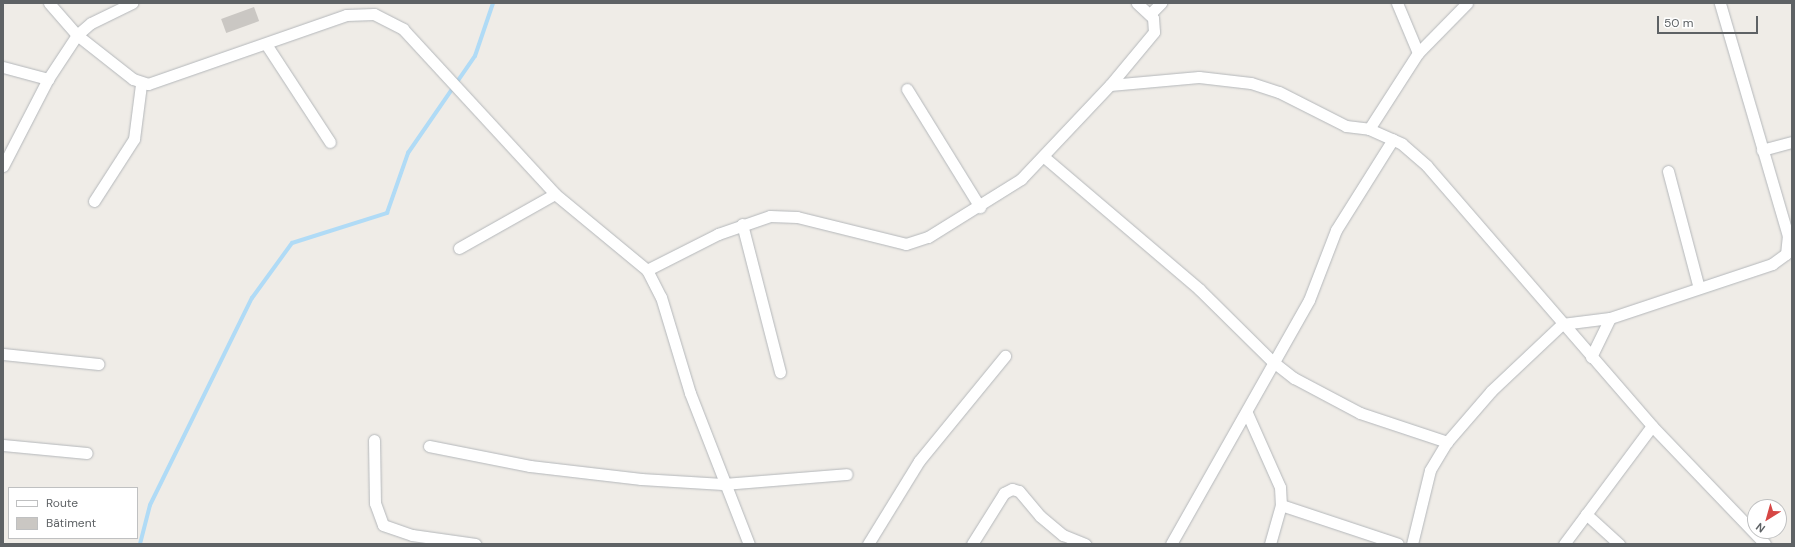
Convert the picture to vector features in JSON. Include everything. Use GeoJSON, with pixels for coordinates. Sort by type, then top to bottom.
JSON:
{"type":"FeatureCollection","features":[{"type":"Feature","properties":{"kind":"street"},"geometry":{"type":"LineString","coordinates":[[49,3],[77,35],[141,84],[156,84],[346,15],[374,14],[394,22],[555,194],[647,270],[661,297],[723,484],[749,544]]}},
{"type":"Feature","properties":{"kind":"street"},"geometry":{"type":"LineString","coordinates":[[3,166],[48,79],[77,35],[91,23],[132,3]]}},
{"type":"Feature","properties":{"kind":"street"},"geometry":{"type":"LineString","coordinates":[[647,270],[742,224],[770,216],[797,217],[906,244],[928,237],[980,206],[1021,179],[1110,85],[1154,32],[1156,23],[1150,14],[1137,3]]}},
{"type":"Feature","properties":{"kind":"street"},"geometry":{"type":"LineString","coordinates":[[1150,14],[1161,3]]}},
{"type":"Feature","properties":{"kind":"street"},"geometry":{"type":"LineString","coordinates":[[1397,3],[1418,54]]}},
{"type":"Feature","properties":{"kind":"street"},"geometry":{"type":"LineString","coordinates":[[1369,128],[1418,54],[1468,3]]}},
{"type":"Feature","properties":{"kind":"street"},"geometry":{"type":"LineString","coordinates":[[1412,544],[1430,470],[1447,442],[1486,396],[1562,324],[1610,318],[1772,264],[1786,254],[1788,236],[1720,3]]}},
{"type":"Feature","properties":{"kind":"street"},"geometry":{"type":"LineString","coordinates":[[266,44],[330,142]]}},
{"type":"Feature","properties":{"kind":"street"},"geometry":{"type":"LineString","coordinates":[[3,68],[48,79]]}},
{"type":"Feature","properties":{"kind":"street"},"geometry":{"type":"LineString","coordinates":[[1110,85],[1161,78],[1228,79],[1279,92],[1346,126],[1369,128],[1393,139],[1426,166],[1652,426],[1765,544]]}},
{"type":"Feature","properties":{"kind":"street"},"geometry":{"type":"LineString","coordinates":[[94,201],[134,140],[141,84]]}},
{"type":"Feature","properties":{"kind":"street"},"geometry":{"type":"LineString","coordinates":[[907,89],[980,206]]}},
{"type":"Feature","properties":{"kind":"street"},"geometry":{"type":"LineString","coordinates":[[1171,544],[1247,413],[1272,361],[1309,300],[1336,230],[1393,139]]}},
{"type":"Feature","properties":{"kind":"street"},"geometry":{"type":"LineString","coordinates":[[1762,150],[1792,142]]}},
{"type":"Feature","properties":{"kind":"street"},"geometry":{"type":"LineString","coordinates":[[1044,156],[1199,289],[1272,361],[1323,395],[1360,413],[1447,442]]}},
{"type":"Feature","properties":{"kind":"street"},"geometry":{"type":"LineString","coordinates":[[1668,171],[1699,288]]}},
{"type":"Feature","properties":{"kind":"street"},"geometry":{"type":"LineString","coordinates":[[459,248],[555,194]]}},
{"type":"Feature","properties":{"kind":"street"},"geometry":{"type":"LineString","coordinates":[[742,224],[780,372]]}},
{"type":"Feature","properties":{"kind":"street"},"geometry":{"type":"LineString","coordinates":[[1591,357],[1610,318]]}},
{"type":"Feature","properties":{"kind":"street"},"geometry":{"type":"LineString","coordinates":[[3,354],[98,364]]}},
{"type":"Feature","properties":{"kind":"street"},"geometry":{"type":"LineString","coordinates":[[868,544],[919,461],[1004,356]]}},
{"type":"Feature","properties":{"kind":"street"},"geometry":{"type":"LineString","coordinates":[[1247,413],[1280,487],[1281,505],[1270,544]]}},
{"type":"Feature","properties":{"kind":"street"},"geometry":{"type":"LineString","coordinates":[[1564,544],[1652,426]]}},
{"type":"Feature","properties":{"kind":"street"},"geometry":{"type":"LineString","coordinates":[[374,440],[375,503],[383,525],[412,535],[475,544]]}},
{"type":"Feature","properties":{"kind":"street"},"geometry":{"type":"LineString","coordinates":[[3,445],[87,453]]}},
{"type":"Feature","properties":{"kind":"street"},"geometry":{"type":"LineString","coordinates":[[429,446],[576,472],[723,484],[848,474]]}},
{"type":"Feature","properties":{"kind":"street"},"geometry":{"type":"LineString","coordinates":[[972,544],[1004,493],[1012,489],[1019,491],[1040,516],[1063,534],[1085,544]]}},
{"type":"Feature","properties":{"kind":"street"},"geometry":{"type":"LineString","coordinates":[[1281,505],[1398,544]]}},
{"type":"Feature","properties":{"kind":"street"},"geometry":{"type":"LineString","coordinates":[[1586,514],[1618,544]]}},
{"type":"Feature","properties":{"kind":"building"},"geometry":{"type":"Polygon","coordinates":[[[254,7],[259,21],[226,33],[221,19],[254,7]]]}},
{"type":"Feature","properties":{"kind":"waterway"},"geometry":{"type":"LineString","coordinates":[[140,544],[150,505],[252,298],[292,243],[387,213],[408,153],[475,56],[493,3]]}}]}
